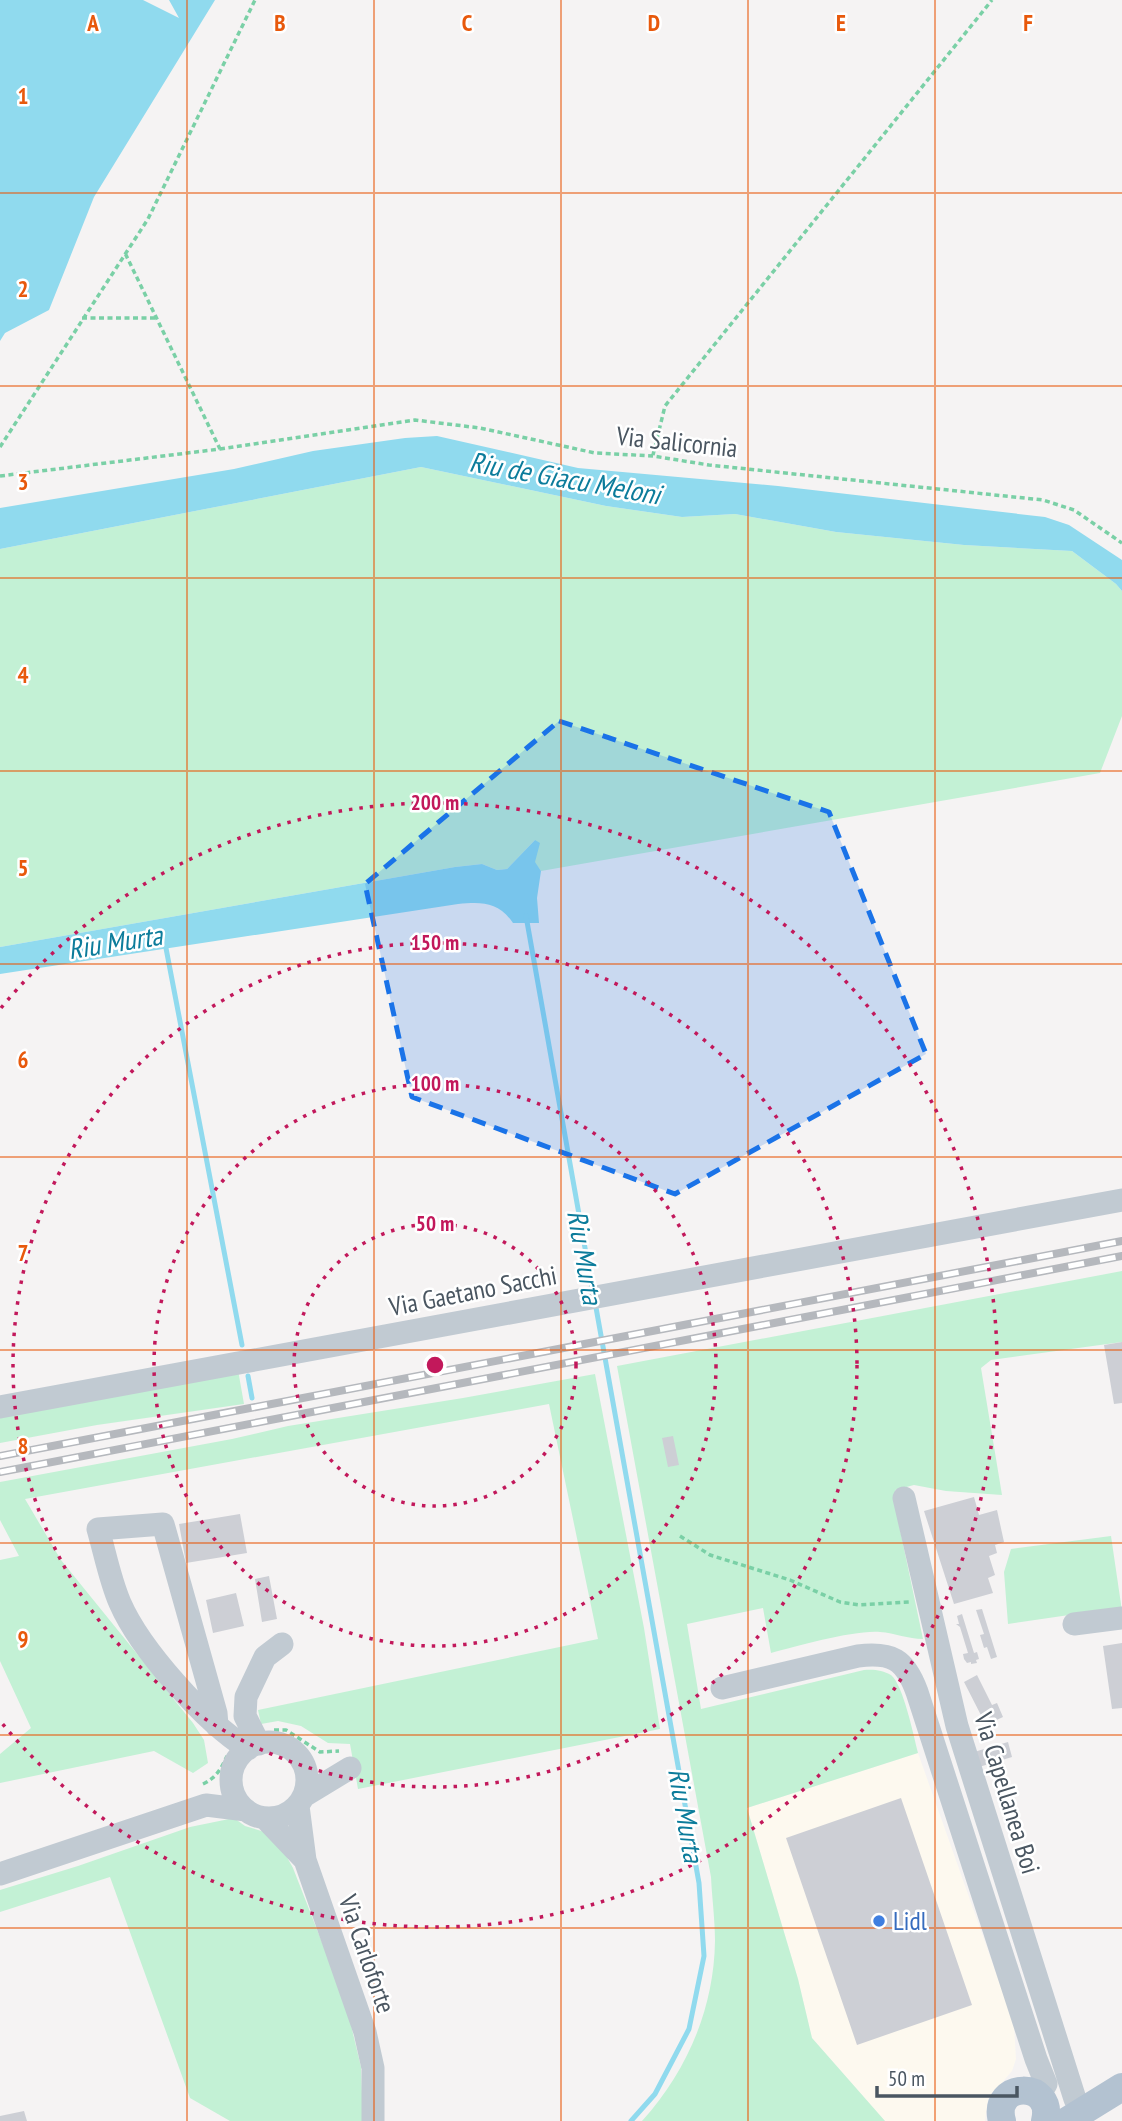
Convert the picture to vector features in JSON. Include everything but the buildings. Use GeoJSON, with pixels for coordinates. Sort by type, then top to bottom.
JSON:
{"type":"FeatureCollection","features":[{"type":"Feature","properties":{"kind":"main road"},"geometry":{"type":"LineString","coordinates":[[1000,2119],[1003,2101],[1053,2102],[1071,2110],[1113,2091]]}},
{"type":"Feature","properties":{"kind":"street","name":"Via Gaetano Sacchi"},"geometry":{"type":"LineString","coordinates":[[0,1407],[1122,1200]]}},
{"type":"Feature","properties":{"kind":"street","name":"Via Capellanea Boi"},"geometry":{"type":"LineString","coordinates":[[904,1498],[957,1726],[1071,2110]]}},
{"type":"Feature","properties":{"kind":"street"},"geometry":{"type":"LineString","coordinates":[[217,1726],[216,1713],[163,1524],[98,1530],[120,1603],[147,1650],[217,1726],[250,1742],[271,1742],[294,1751],[307,1772],[307,1784],[301,1801]]}},
{"type":"Feature","properties":{"kind":"street"},"geometry":{"type":"LineString","coordinates":[[1074,1624],[1122,1618]]}},
{"type":"Feature","properties":{"kind":"street"},"geometry":{"type":"LineString","coordinates":[[282,1644],[265,1657],[246,1697],[245,1716],[250,1742],[233,1769],[231,1781],[238,1802],[256,1814],[305,1860]]}},
{"type":"Feature","properties":{"kind":"street"},"geometry":{"type":"LineString","coordinates":[[722,1688],[858,1656],[888,1656],[906,1668],[917,1692],[1046,2084],[1035,2102]]}},
{"type":"Feature","properties":{"kind":"street"},"geometry":{"type":"LineString","coordinates":[[203,1796],[256,1814],[277,1818],[350,1768],[302,1760]]}},
{"type":"Feature","properties":{"kind":"street"},"geometry":{"type":"LineString","coordinates":[[0,1874],[203,1796],[231,1781]]}},
{"type":"Feature","properties":{"kind":"street","name":"Via Carloforte"},"geometry":{"type":"LineString","coordinates":[[301,1801],[305,1860],[365,2032],[373,2068],[373,2121]]}},
{"type":"Feature","properties":{"kind":"path"},"geometry":{"type":"LineString","coordinates":[[0,447],[148,219],[255,0]]}},
{"type":"Feature","properties":{"kind":"path"},"geometry":{"type":"LineString","coordinates":[[653,456],[665,406],[992,0]]}},
{"type":"Feature","properties":{"kind":"path"},"geometry":{"type":"LineString","coordinates":[[125,253],[220,449]]}},
{"type":"Feature","properties":{"kind":"path"},"geometry":{"type":"LineString","coordinates":[[82,318],[157,318]]}},
{"type":"Feature","properties":{"kind":"path","name":"Via Salicornia"},"geometry":{"type":"LineString","coordinates":[[0,476],[220,449],[415,420],[480,428],[595,453],[653,456],[709,465],[1043,500],[1074,510],[1122,543]]}},
{"type":"Feature","properties":{"kind":"path"},"geometry":{"type":"LineString","coordinates":[[680,1535],[709,1555],[790,1580],[840,1602],[859,1605],[907,1601],[928,1606]]}},
{"type":"Feature","properties":{"kind":"path"},"geometry":{"type":"LineString","coordinates":[[203,1796],[211,1781],[265,1729],[286,1730],[320,1752],[339,1750],[341,1767]]}},
{"type":"Feature","properties":{"kind":"highlighted area"},"geometry":{"type":"Polygon","coordinates":[[[559,721],[829,812],[926,1054],[675,1194],[412,1097],[365,884],[559,721]]]}},
{"type":"Feature","properties":{"kind":"shaded area"},"geometry":{"type":"Polygon","coordinates":[[[918,1753],[1014,2024],[1016,2059],[1012,2071],[988,2099],[985,2121],[885,2121],[812,2038],[798,1979],[747,1808],[918,1753]]]}},
{"type":"Feature","properties":{"kind":"green space"},"geometry":{"type":"Polygon","coordinates":[[[421,467],[606,506],[682,517],[735,514],[836,532],[964,545],[1072,551],[1122,591],[1122,716],[1100,773],[541,871],[535,863],[535,840],[507,869],[497,870],[482,864],[455,867],[0,947],[0,549],[421,467]]]}},
{"type":"Feature","properties":{"kind":"green space"},"geometry":{"type":"Polygon","coordinates":[[[1122,1271],[1122,1342],[991,1360],[981,1368],[1002,1495],[946,1491],[914,1485],[895,1490],[899,1525],[923,1639],[886,1633],[856,1633],[771,1653],[763,1608],[687,1624],[701,1709],[864,1670],[888,1673],[900,1689],[918,1753],[747,1808],[798,1979],[812,2038],[885,2121],[642,2121],[672,2081],[695,2038],[710,1991],[715,1933],[711,1877],[617,1366],[1122,1271]]]}},
{"type":"Feature","properties":{"kind":"green space"},"geometry":{"type":"Polygon","coordinates":[[[238,1370],[244,1404],[97,1425],[0,1443],[0,1417],[238,1370]]]}},
{"type":"Feature","properties":{"kind":"green space"},"geometry":{"type":"Polygon","coordinates":[[[595,1374],[644,1628],[660,1729],[358,1789],[350,1744],[328,1743],[301,1726],[278,1721],[261,1724],[258,1710],[598,1639],[549,1404],[25,1499],[61,1560],[193,1723],[204,1740],[208,1763],[193,1773],[154,1751],[0,1783],[0,1754],[31,1728],[0,1661],[0,1560],[19,1556],[0,1520],[0,1482],[288,1426],[595,1374]]]}},
{"type":"Feature","properties":{"kind":"green space"},"geometry":{"type":"Polygon","coordinates":[[[1111,1536],[1122,1611],[1076,1614],[1008,1624],[1004,1572],[1011,1549],[1111,1536]]]}},
{"type":"Feature","properties":{"kind":"green space"},"geometry":{"type":"Polygon","coordinates":[[[234,1818],[245,1826],[268,1833],[278,1841],[293,1868],[346,2004],[361,2067],[363,2121],[230,2121],[190,2098],[110,1877],[0,1912],[0,1890],[190,1827],[234,1818]]]}},
{"type":"Feature","properties":{"kind":"water"},"geometry":{"type":"Polygon","coordinates":[[[0,0],[143,0],[179,18],[169,0],[215,0],[94,197],[49,310],[5,333],[0,341],[0,0]]]}},
{"type":"Feature","properties":{"kind":"water","name":"Riu de Giacu Meloni"},"geometry":{"type":"Polygon","coordinates":[[[437,436],[578,468],[778,486],[1045,517],[1069,525],[1122,560],[1122,591],[1072,551],[964,545],[836,532],[735,514],[682,517],[606,506],[421,467],[0,549],[0,508],[234,469],[313,451],[437,436]]]}},
{"type":"Feature","properties":{"kind":"water"},"geometry":{"type":"Polygon","coordinates":[[[535,840],[540,843],[535,862],[541,871],[537,898],[539,923],[513,923],[501,910],[488,904],[458,904],[0,974],[0,947],[455,867],[482,864],[497,870],[507,869],[535,840]]]}},
{"type":"Feature","properties":{"kind":"waterway","name":"Riu Murta"},"geometry":{"type":"LineString","coordinates":[[526,916],[593,1293]]}},
{"type":"Feature","properties":{"kind":"waterway"},"geometry":{"type":"LineString","coordinates":[[165,943],[242,1345]]}},
{"type":"Feature","properties":{"kind":"waterway","name":"Riu Murta"},"geometry":{"type":"LineString","coordinates":[[595,1302],[699,1883],[704,1956],[689,2029],[655,2094],[631,2121]]}},
{"type":"Feature","properties":{"kind":"waterway"},"geometry":{"type":"LineString","coordinates":[[248,1376],[252,1398]]}},
{"type":"Feature","properties":{"kind":"railway"},"geometry":{"type":"LineString","coordinates":[[0,1456],[1122,1241]]}},
{"type":"Feature","properties":{"kind":"railway"},"geometry":{"type":"LineString","coordinates":[[0,1472],[1122,1256]]}},
{"type":"Feature","properties":{"kind":"place","name":"Lidl"},"geometry":{"type":"Point","coordinates":[879,1921]}}]}
